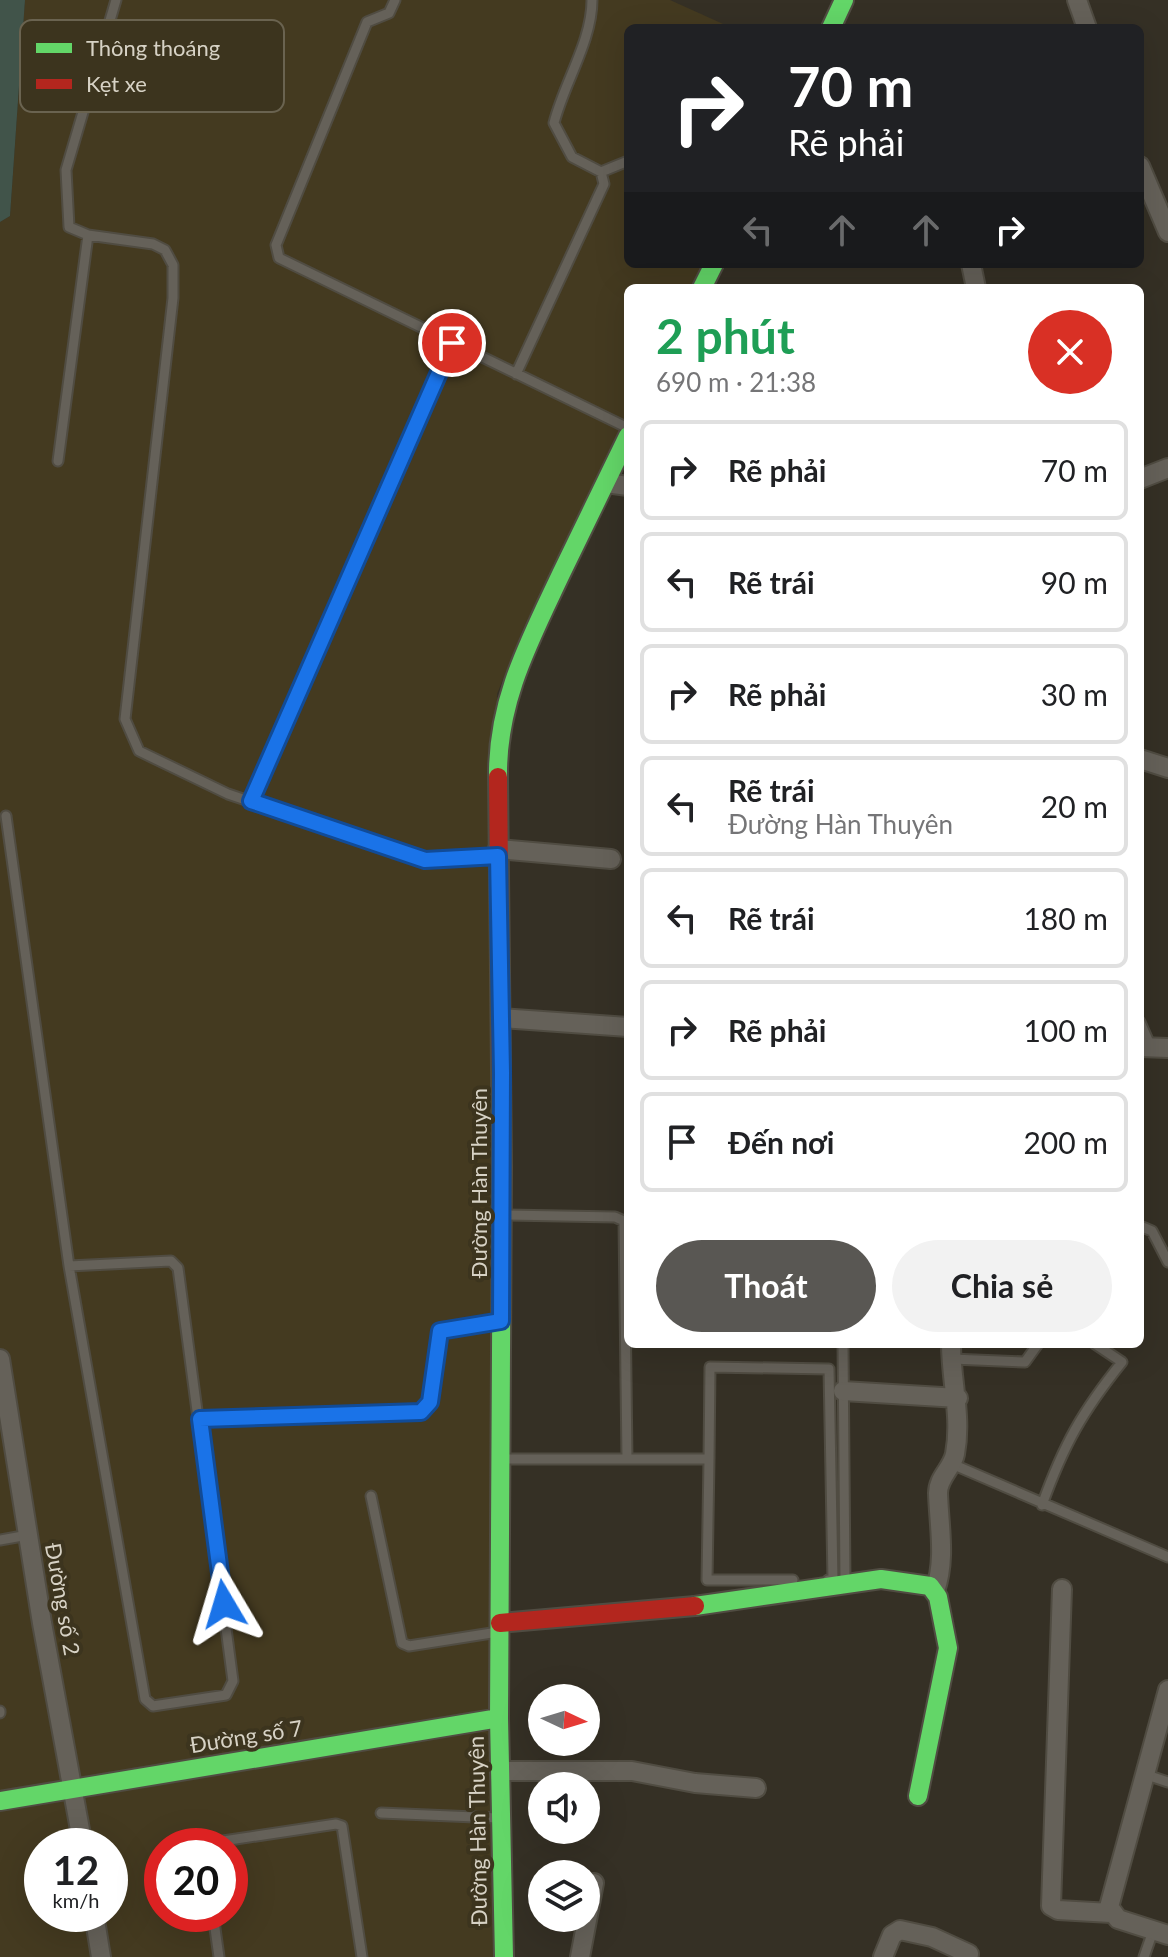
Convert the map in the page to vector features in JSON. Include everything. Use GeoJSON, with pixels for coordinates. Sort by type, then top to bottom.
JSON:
{"type":"FeatureCollection","features":[{"type":"Feature","properties":{"kind":"street"},"geometry":{"type":"LineString","coordinates":[[833,24],[844,0]]}},
{"type":"Feature","properties":{"kind":"street"},"geometry":{"type":"LineString","coordinates":[[1077,0],[1086,24]]}},
{"type":"Feature","properties":{"kind":"street"},"geometry":{"type":"LineString","coordinates":[[1144,175],[1168,232]]}},
{"type":"Feature","properties":{"kind":"street","name":"Đường Hàn Thuyên"},"geometry":{"type":"LineString","coordinates":[[504,1957],[499,1718],[501,1018],[498,746],[507,697],[532,635],[624,445]]}},
{"type":"Feature","properties":{"kind":"street"},"geometry":{"type":"LineString","coordinates":[[1144,477],[1168,468]]}},
{"type":"Feature","properties":{"kind":"street"},"geometry":{"type":"LineString","coordinates":[[606,483],[624,485]]}},
{"type":"Feature","properties":{"kind":"street"},"geometry":{"type":"LineString","coordinates":[[1144,760],[1168,768]]}},
{"type":"Feature","properties":{"kind":"street"},"geometry":{"type":"LineString","coordinates":[[498,852],[611,859]]}},
{"type":"Feature","properties":{"kind":"street"},"geometry":{"type":"LineString","coordinates":[[501,1018],[624,1027]]}},
{"type":"Feature","properties":{"kind":"street"},"geometry":{"type":"LineString","coordinates":[[935,1591],[940,1577],[942,1534],[938,1490],[941,1479],[952,1464],[958,1398],[951,1352]]}},
{"type":"Feature","properties":{"kind":"street","name":"Đường số 2"},"geometry":{"type":"LineString","coordinates":[[0,1359],[80,1828]]}},
{"type":"Feature","properties":{"kind":"street"},"geometry":{"type":"LineString","coordinates":[[843,1391],[958,1398]]}},
{"type":"Feature","properties":{"kind":"street"},"geometry":{"type":"LineString","coordinates":[[500,1627],[678,1609],[845,1583],[898,1580],[930,1586],[935,1591],[948,1648],[918,1796]]}},
{"type":"Feature","properties":{"kind":"street"},"geometry":{"type":"LineString","coordinates":[[1062,1589],[1051,1906],[1058,1910],[1111,1913],[1118,1919],[1160,1933]]}},
{"type":"Feature","properties":{"kind":"street"},"geometry":{"type":"LineString","coordinates":[[1111,1913],[1110,1900],[1168,1690]]}},
{"type":"Feature","properties":{"kind":"street","name":"Đường số 7"},"geometry":{"type":"LineString","coordinates":[[0,1801],[499,1718]]}},
{"type":"Feature","properties":{"kind":"street"},"geometry":{"type":"LineString","coordinates":[[500,1771],[632,1771],[695,1783],[756,1788]]}},
{"type":"Feature","properties":{"kind":"street"},"geometry":{"type":"LineString","coordinates":[[883,1957],[892,1935],[900,1930],[932,1937],[970,1951]]}},
{"type":"Feature","properties":{"kind":"street"},"geometry":{"type":"LineString","coordinates":[[97,1932],[101,1957]]}},
{"type":"Feature","properties":{"kind":"street"},"geometry":{"type":"LineString","coordinates":[[580,1957],[585,1932]]}},
{"type":"Feature","properties":{"kind":"lane"},"geometry":{"type":"LineString","coordinates":[[110,20],[116,0]]}},
{"type":"Feature","properties":{"kind":"lane"},"geometry":{"type":"LineString","coordinates":[[395,0],[389,13],[367,22],[276,245],[279,258],[624,426]]}},
{"type":"Feature","properties":{"kind":"lane"},"geometry":{"type":"LineString","coordinates":[[516,374],[604,184],[601,172],[572,157],[554,123],[560,98],[592,16],[592,0]]}},
{"type":"Feature","properties":{"kind":"lane"},"geometry":{"type":"LineString","coordinates":[[83,112],[66,170],[69,227],[88,235],[153,244],[165,250],[173,265],[173,298],[125,719],[139,751],[228,794],[425,860],[498,852]]}},
{"type":"Feature","properties":{"kind":"lane"},"geometry":{"type":"LineString","coordinates":[[601,172],[624,163]]}},
{"type":"Feature","properties":{"kind":"lane"},"geometry":{"type":"LineString","coordinates":[[58,461],[88,235]]}},
{"type":"Feature","properties":{"kind":"lane"},"geometry":{"type":"LineString","coordinates":[[251,801],[452,343]]}},
{"type":"Feature","properties":{"kind":"lane"},"geometry":{"type":"LineString","coordinates":[[6,816],[69,1266],[145,1699],[153,1706],[226,1695],[233,1681],[200,1419],[180,1279],[175,1263],[69,1266]]}},
{"type":"Feature","properties":{"kind":"lane"},"geometry":{"type":"LineString","coordinates":[[501,1215],[615,1217],[624,1221]]}},
{"type":"Feature","properties":{"kind":"lane"},"geometry":{"type":"LineString","coordinates":[[1144,1228],[1152,1231],[1168,1262]]}},
{"type":"Feature","properties":{"kind":"lane"},"geometry":{"type":"LineString","coordinates":[[200,1419],[421,1412],[430,1402],[440,1331],[501,1321]]}},
{"type":"Feature","properties":{"kind":"lane"},"geometry":{"type":"LineString","coordinates":[[626,1348],[627,1459]]}},
{"type":"Feature","properties":{"kind":"lane"},"geometry":{"type":"LineString","coordinates":[[843,1348],[845,1583]]}},
{"type":"Feature","properties":{"kind":"lane"},"geometry":{"type":"LineString","coordinates":[[951,1352],[1025,1362],[1035,1348]]}},
{"type":"Feature","properties":{"kind":"lane"},"geometry":{"type":"LineString","coordinates":[[1042,1505],[1059,1456],[1085,1408],[1122,1362],[1101,1348]]}},
{"type":"Feature","properties":{"kind":"lane"},"geometry":{"type":"LineString","coordinates":[[710,1367],[829,1369],[833,1580],[707,1580],[709,1459],[710,1367]]}},
{"type":"Feature","properties":{"kind":"lane"},"geometry":{"type":"LineString","coordinates":[[500,1459],[709,1459]]}},
{"type":"Feature","properties":{"kind":"lane"},"geometry":{"type":"LineString","coordinates":[[952,1464],[1168,1557]]}},
{"type":"Feature","properties":{"kind":"lane"},"geometry":{"type":"LineString","coordinates":[[371,1496],[402,1643],[409,1646],[500,1627]]}},
{"type":"Feature","properties":{"kind":"lane"},"geometry":{"type":"LineString","coordinates":[[0,1540],[28,1535]]}},
{"type":"Feature","properties":{"kind":"lane"},"geometry":{"type":"LineString","coordinates":[[1147,1775],[1168,1782]]}},
{"type":"Feature","properties":{"kind":"lane"},"geometry":{"type":"LineString","coordinates":[[381,1813],[501,1818]]}},
{"type":"Feature","properties":{"kind":"lane"},"geometry":{"type":"LineString","coordinates":[[248,1837],[336,1824],[342,1826],[362,1957]]}},
{"type":"Feature","properties":{"kind":"lane"},"geometry":{"type":"LineString","coordinates":[[216,1932],[219,1957]]}},
{"type":"Feature","properties":{"kind":"lane"},"geometry":{"type":"LineString","coordinates":[[1144,1957],[1160,1933]]}},
{"type":"Feature","properties":{"kind":"shaded area"},"geometry":{"type":"Polygon","coordinates":[[[25,0],[670,0],[723,24],[624,24],[624,268],[701,268],[693,284],[624,284],[624,423],[523,629],[497,694],[494,1957],[0,1957],[0,222],[10,216],[20,72],[20,112],[284,112],[284,20],[24,20],[25,0]]]}},
{"type":"Feature","properties":{"kind":"green space"},"geometry":{"type":"Polygon","coordinates":[[[0,0],[25,0],[24,20],[20,20],[20,72],[10,216],[0,222],[0,0]]]}},
{"type":"Feature","properties":{"kind":"traffic: fast"},"geometry":{"type":"LineString","coordinates":[[833,24],[844,0]]}},
{"type":"Feature","properties":{"kind":"traffic: fast"},"geometry":{"type":"LineString","coordinates":[[704,284],[712,268]]}},
{"type":"Feature","properties":{"kind":"traffic: fast"},"geometry":{"type":"LineString","coordinates":[[498,777],[503,723],[517,672],[624,444]]}},
{"type":"Feature","properties":{"kind":"traffic: fast"},"geometry":{"type":"LineString","coordinates":[[502,1168],[499,1718],[504,1957]]}},
{"type":"Feature","properties":{"kind":"traffic: fast"},"geometry":{"type":"LineString","coordinates":[[695,1606],[881,1579],[930,1586],[938,1597],[948,1648],[918,1796]]}},
{"type":"Feature","properties":{"kind":"traffic: fast"},"geometry":{"type":"LineString","coordinates":[[0,1801],[499,1718]]}},
{"type":"Feature","properties":{"kind":"traffic: jam"},"geometry":{"type":"LineString","coordinates":[[498,777],[502,1168]]}},
{"type":"Feature","properties":{"kind":"traffic: jam"},"geometry":{"type":"LineString","coordinates":[[500,1623],[695,1606]]}},
{"type":"Feature","properties":{"kind":"route"},"geometry":{"type":"LineString","coordinates":[[224,1604],[200,1419],[421,1412],[430,1402],[440,1331],[501,1321],[502,1073],[498,856],[425,860],[251,801],[452,343]]}}]}
